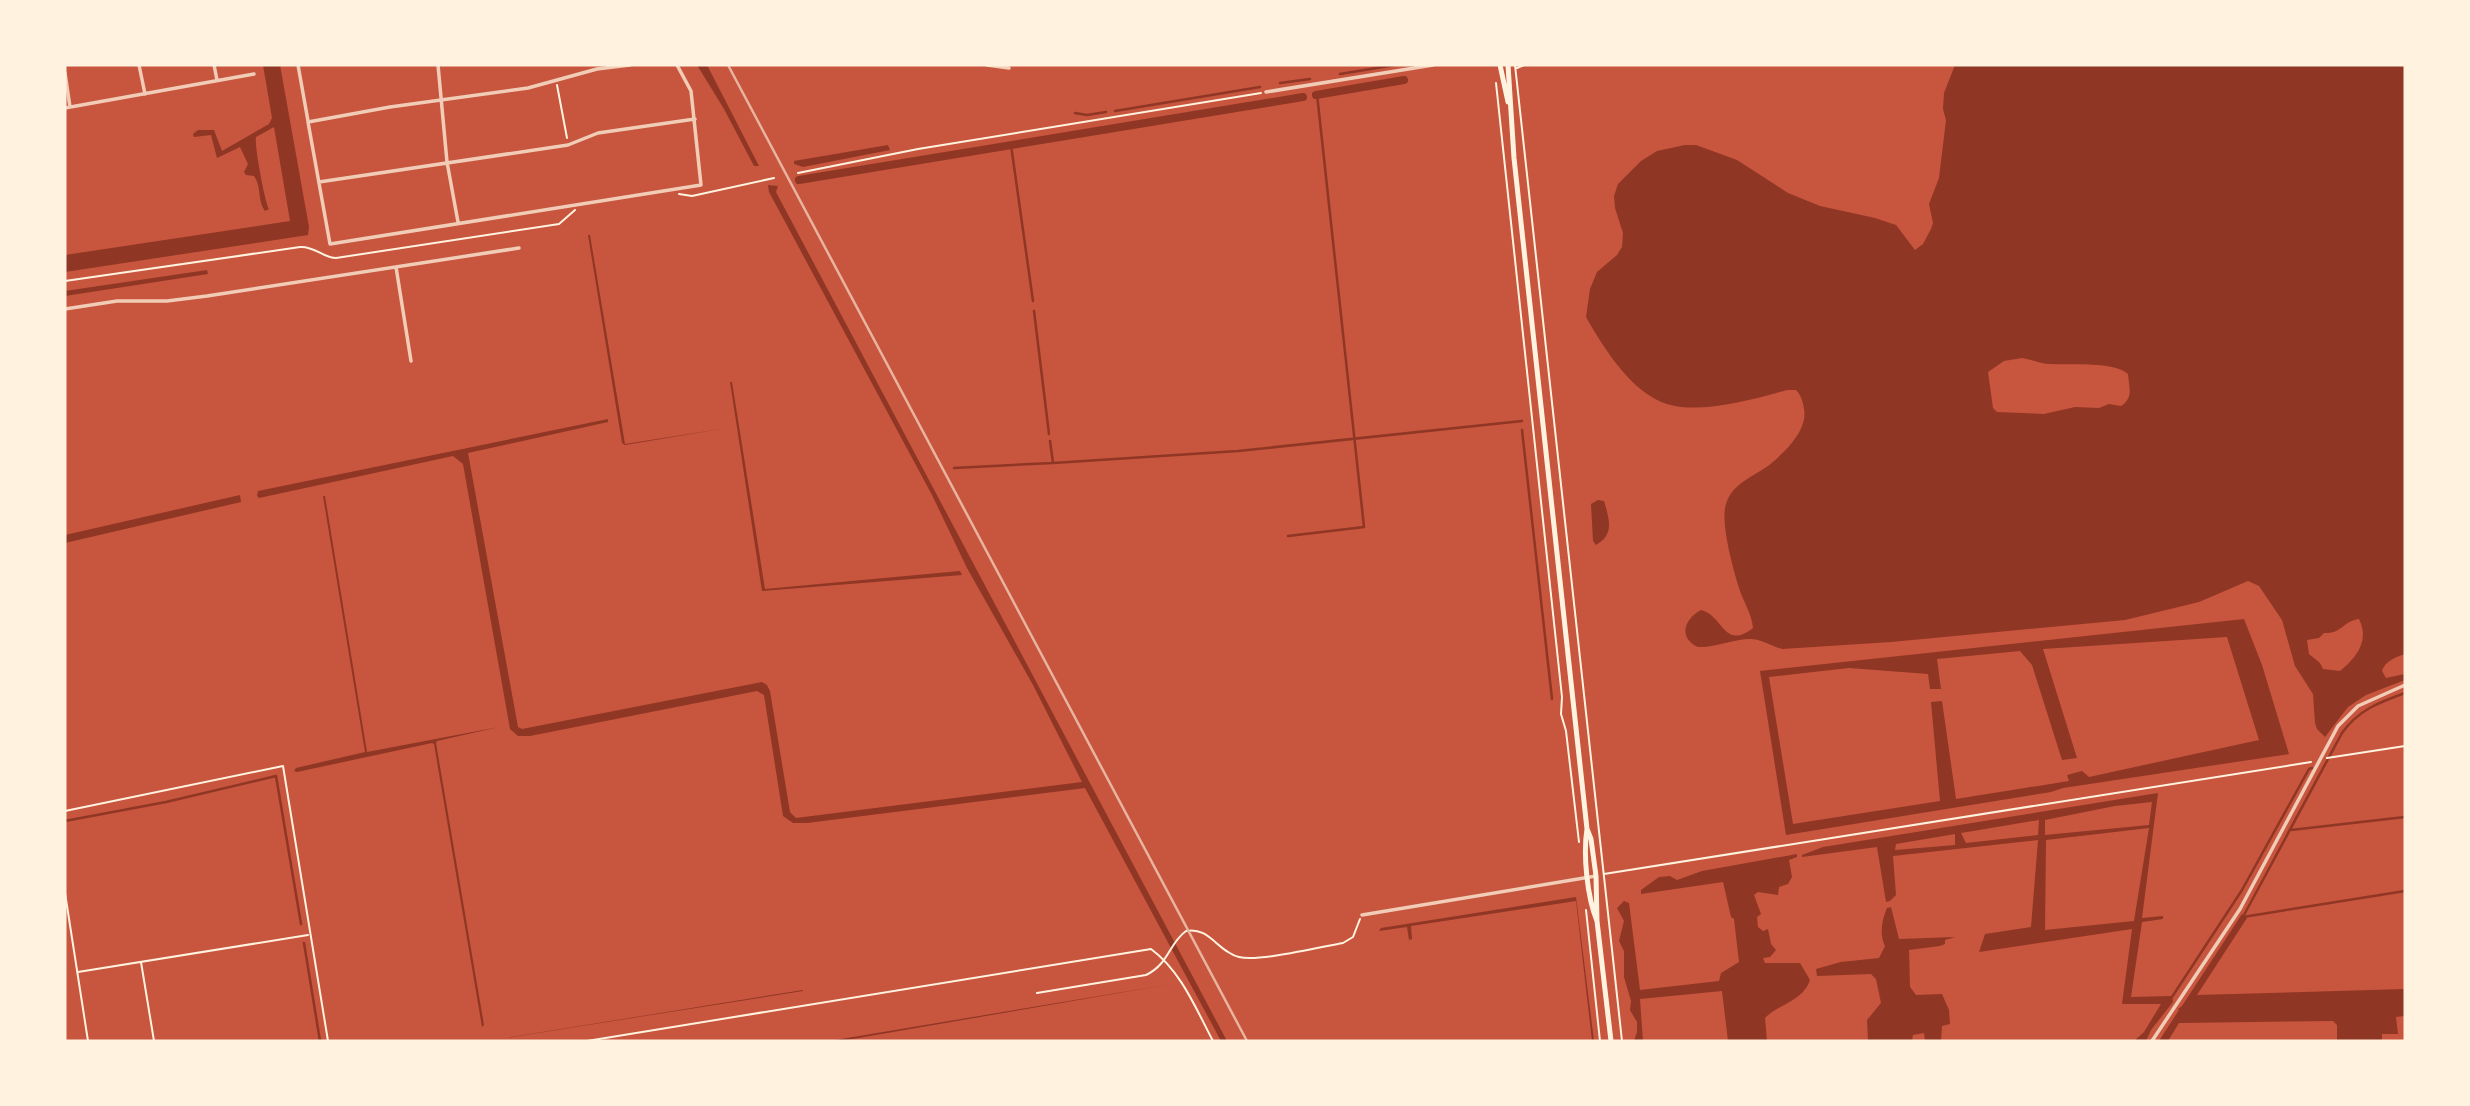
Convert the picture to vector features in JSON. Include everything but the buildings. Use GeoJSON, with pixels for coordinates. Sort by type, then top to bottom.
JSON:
{"type":"FeatureCollection","features":[{"type":"Feature","properties":{"kind":"main road"},"geometry":{"type":"LineString","coordinates":[[1500,65],[1509,104]]}},
{"type":"Feature","properties":{"kind":"main road"},"geometry":{"type":"LineString","coordinates":[[1508,65],[1511,90],[1509,104],[1587,829],[1585,840],[1592,877],[1611,1041]]}},
{"type":"Feature","properties":{"kind":"street"},"geometry":{"type":"LineString","coordinates":[[139,65],[145,94]]}},
{"type":"Feature","properties":{"kind":"street"},"geometry":{"type":"LineString","coordinates":[[214,65],[217,80]]}},
{"type":"Feature","properties":{"kind":"street"},"geometry":{"type":"LineString","coordinates":[[298,65],[330,244],[701,185],[691,91],[677,65]]}},
{"type":"Feature","properties":{"kind":"street"},"geometry":{"type":"LineString","coordinates":[[438,65],[447,162],[458,223]]}},
{"type":"Feature","properties":{"kind":"street"},"geometry":{"type":"LineString","coordinates":[[308,122],[390,107],[528,88],[597,69],[630,65]]}},
{"type":"Feature","properties":{"kind":"street"},"geometry":{"type":"LineString","coordinates":[[987,65],[1009,68]]}},
{"type":"Feature","properties":{"kind":"street"},"geometry":{"type":"LineString","coordinates":[[1266,92],[1431,65]]}},
{"type":"Feature","properties":{"kind":"street"},"geometry":{"type":"LineString","coordinates":[[65,73],[71,107]]}},
{"type":"Feature","properties":{"kind":"street"},"geometry":{"type":"LineString","coordinates":[[65,108],[254,74]]}},
{"type":"Feature","properties":{"kind":"street"},"geometry":{"type":"LineString","coordinates":[[319,182],[568,145],[598,133],[695,119]]}},
{"type":"Feature","properties":{"kind":"street"},"geometry":{"type":"LineString","coordinates":[[65,309],[117,301],[181,299],[519,247]]}},
{"type":"Feature","properties":{"kind":"street"},"geometry":{"type":"LineString","coordinates":[[396,267],[411,361]]}},
{"type":"Feature","properties":{"kind":"street"},"geometry":{"type":"LineString","coordinates":[[2152,1041],[2240,909],[2338,726],[2358,706],[2405,685]]}},
{"type":"Feature","properties":{"kind":"street"},"geometry":{"type":"LineString","coordinates":[[1362,915],[1592,877]]}},
{"type":"Feature","properties":{"kind":"path"},"geometry":{"type":"LineString","coordinates":[[1524,65],[1516,66],[1622,1041]]}},
{"type":"Feature","properties":{"kind":"path"},"geometry":{"type":"LineString","coordinates":[[557,81],[568,145]]}},
{"type":"Feature","properties":{"kind":"path"},"geometry":{"type":"LineString","coordinates":[[1496,82],[1560,683],[1560,708],[1566,731],[1580,852]]}},
{"type":"Feature","properties":{"kind":"path"},"geometry":{"type":"LineString","coordinates":[[797,173],[918,149],[1266,92]]}},
{"type":"Feature","properties":{"kind":"path"},"geometry":{"type":"LineString","coordinates":[[689,196],[774,178]]}},
{"type":"Feature","properties":{"kind":"path"},"geometry":{"type":"LineString","coordinates":[[65,281],[300,247],[314,248],[326,256],[336,258],[559,224],[577,209]]}},
{"type":"Feature","properties":{"kind":"path"},"geometry":{"type":"LineString","coordinates":[[2334,757],[2405,746]]}},
{"type":"Feature","properties":{"kind":"path"},"geometry":{"type":"LineString","coordinates":[[1603,874],[2311,762]]}},
{"type":"Feature","properties":{"kind":"path"},"geometry":{"type":"LineString","coordinates":[[65,811],[283,766],[328,1041]]}},
{"type":"Feature","properties":{"kind":"path"},"geometry":{"type":"LineString","coordinates":[[65,893],[88,1041]]}},
{"type":"Feature","properties":{"kind":"path"},"geometry":{"type":"LineString","coordinates":[[1586,909],[1600,1041]]}},
{"type":"Feature","properties":{"kind":"path"},"geometry":{"type":"LineString","coordinates":[[1037,993],[1146,975],[1163,962],[1183,933],[1191,930],[1202,932],[1220,948],[1242,958],[1343,943],[1353,937],[1362,915]]}},
{"type":"Feature","properties":{"kind":"path"},"geometry":{"type":"LineString","coordinates":[[78,972],[310,934]]}},
{"type":"Feature","properties":{"kind":"path"},"geometry":{"type":"LineString","coordinates":[[587,1041],[1151,949],[1165,959],[1180,981],[1213,1041]]}},
{"type":"Feature","properties":{"kind":"path"},"geometry":{"type":"LineString","coordinates":[[141,961],[154,1041]]}},
{"type":"Feature","properties":{"kind":"shaded area"},"geometry":{"type":"Polygon","coordinates":[[[263,65],[280,65],[309,227],[308,235],[65,272],[65,255],[290,221],[274,127],[256,137],[260,173],[269,209],[265,211],[254,176],[244,172],[248,164],[240,147],[217,158],[211,135],[194,137],[193,134],[198,130],[214,130],[222,151],[269,124],[272,118],[263,65]]]}},
{"type":"Feature","properties":{"kind":"shaded area"},"geometry":{"type":"Polygon","coordinates":[[[697,65],[707,65],[759,166],[754,166],[697,65]]]}},
{"type":"Feature","properties":{"kind":"shaded area"},"geometry":{"type":"Polygon","coordinates":[[[1955,65],[2405,65],[2405,654],[2388,662],[2382,671],[2386,678],[2405,674],[2405,680],[2366,695],[2348,707],[2325,737],[2317,729],[2313,694],[2295,666],[2282,620],[2259,586],[2248,581],[2199,602],[2125,620],[1891,642],[1782,649],[1750,639],[1698,647],[1688,639],[1687,623],[1701,610],[1708,613],[1730,634],[1736,636],[1753,628],[1728,545],[1726,504],[1729,496],[1740,484],[1767,467],[1790,445],[1803,424],[1804,409],[1796,390],[1716,406],[1675,406],[1647,394],[1634,384],[1612,358],[1586,317],[1590,289],[1597,272],[1617,255],[1622,247],[1623,233],[1614,196],[1618,184],[1641,161],[1657,151],[1696,145],[1737,160],[1788,193],[1820,206],[1896,225],[1915,250],[1923,244],[1933,223],[1929,204],[1939,178],[1946,120],[1943,109],[1944,93],[1955,65]],[[2022,358],[2004,361],[1988,372],[1993,408],[1997,412],[2044,414],[2075,407],[2099,408],[2109,404],[2121,406],[2128,399],[2128,374],[2121,370],[2102,365],[2046,364],[2022,358]],[[2359,619],[2349,622],[2335,632],[2307,640],[2309,654],[2323,669],[2340,671],[2356,655],[2363,635],[2359,619]]]}},
{"type":"Feature","properties":{"kind":"shaded area"},"geometry":{"type":"Polygon","coordinates":[[[888,145],[890,150],[803,167],[794,164],[794,161],[888,145]]]}},
{"type":"Feature","properties":{"kind":"shaded area"},"geometry":{"type":"Polygon","coordinates":[[[768,185],[778,186],[776,192],[1227,1041],[1221,1041],[1085,788],[793,823],[783,816],[764,695],[757,691],[530,736],[518,736],[510,729],[463,464],[453,456],[259,498],[257,496],[258,491],[608,419],[608,422],[468,453],[518,727],[522,729],[762,682],[770,691],[790,812],[796,818],[1082,782],[1033,685],[967,568],[932,495],[769,192],[768,185]]]}},
{"type":"Feature","properties":{"kind":"shaded area"},"geometry":{"type":"Polygon","coordinates":[[[588,235],[625,444],[727,428],[625,445],[622,443],[588,235]]]}},
{"type":"Feature","properties":{"kind":"shaded area"},"geometry":{"type":"Polygon","coordinates":[[[207,270],[208,274],[65,296],[65,291],[207,270]]]}},
{"type":"Feature","properties":{"kind":"shaded area"},"geometry":{"type":"Polygon","coordinates":[[[730,382],[765,589],[960,571],[962,575],[762,591],[730,382]]]}},
{"type":"Feature","properties":{"kind":"shaded area"},"geometry":{"type":"Polygon","coordinates":[[[240,495],[241,502],[65,543],[65,535],[240,495]]]}},
{"type":"Feature","properties":{"kind":"shaded area"},"geometry":{"type":"Polygon","coordinates":[[[323,496],[367,752],[499,727],[436,743],[484,1025],[482,1027],[434,744],[294,771],[296,768],[365,752],[323,496]]]}},
{"type":"Feature","properties":{"kind":"shaded area"},"geometry":{"type":"Polygon","coordinates":[[[1598,500],[1604,501],[1609,526],[1606,536],[1596,545],[1593,541],[1591,504],[1598,500]]]}},
{"type":"Feature","properties":{"kind":"shaded area"},"geometry":{"type":"Polygon","coordinates":[[[2244,619],[2262,665],[2289,754],[2063,788],[1786,835],[1760,671],[2244,619]],[[2227,637],[2043,649],[2077,758],[2062,760],[2032,665],[2020,651],[1937,659],[1941,689],[1930,689],[1928,674],[1849,668],[1769,677],[1793,824],[1940,801],[1931,702],[1942,701],[1956,799],[2069,781],[2067,775],[2082,771],[2089,777],[2259,740],[2227,637]]]}},
{"type":"Feature","properties":{"kind":"shaded area"},"geometry":{"type":"Polygon","coordinates":[[[2158,793],[2142,918],[2163,916],[2163,919],[2142,922],[2131,997],[2172,996],[2173,1002],[2151,1030],[2146,1041],[2134,1041],[2144,1032],[2161,1004],[2122,1004],[2132,929],[1979,952],[1985,934],[2031,927],[2038,840],[1893,856],[1896,895],[1886,902],[1877,847],[1802,857],[1823,847],[2158,793]],[[2152,802],[2115,806],[2045,820],[2045,835],[2149,825],[2152,802]],[[2039,820],[1961,833],[1966,843],[2038,835],[2039,820]],[[2149,828],[2046,840],[2045,930],[2134,921],[2149,828]],[[1955,834],[1896,844],[1895,850],[1955,845],[1955,834]]]}},
{"type":"Feature","properties":{"kind":"shaded area"},"geometry":{"type":"Polygon","coordinates":[[[1797,854],[1797,857],[1789,860],[1792,877],[1788,884],[1779,887],[1778,895],[1758,892],[1754,895],[1761,914],[1757,917],[1758,927],[1763,931],[1768,929],[1771,944],[1776,950],[1770,957],[1763,958],[1765,963],[1800,963],[1810,980],[1802,993],[1765,1018],[1767,1041],[1728,1041],[1722,991],[1640,999],[1643,1041],[1634,1041],[1637,1022],[1630,1010],[1631,1001],[1624,977],[1624,951],[1619,941],[1624,921],[1617,908],[1624,901],[1629,903],[1640,990],[1719,981],[1721,973],[1739,962],[1734,919],[1731,917],[1723,882],[1641,894],[1641,890],[1659,877],[1670,876],[1677,880],[1702,871],[1797,854]]]}},
{"type":"Feature","properties":{"kind":"shaded area"},"geometry":{"type":"Polygon","coordinates":[[[1576,897],[1594,1041],[1576,901],[1411,926],[1412,939],[1409,940],[1407,927],[1379,931],[1381,928],[1576,897]]]}},
{"type":"Feature","properties":{"kind":"shaded area"},"geometry":{"type":"Polygon","coordinates":[[[1891,907],[1899,939],[1955,937],[1945,940],[1945,944],[1940,946],[1909,950],[1910,987],[1916,995],[1942,994],[1949,1010],[1950,1024],[1942,1026],[1941,1041],[1925,1041],[1924,1033],[1913,1035],[1912,1041],[1868,1041],[1867,1020],[1881,1003],[1876,979],[1871,974],[1817,976],[1816,969],[1841,962],[1879,958],[1885,946],[1882,937],[1883,922],[1887,908],[1891,907]]]}},
{"type":"Feature","properties":{"kind":"shaded area"},"geometry":{"type":"Polygon","coordinates":[[[2242,914],[2247,918],[2197,995],[2405,989],[2405,1016],[2396,1017],[2398,1034],[2382,1034],[2382,1041],[2337,1041],[2337,1025],[2333,1021],[2179,1023],[2168,1041],[2159,1041],[2242,914]]]}},
{"type":"Feature","properties":{"kind":"shaded area"},"geometry":{"type":"Polygon","coordinates":[[[1171,984],[841,1041],[829,1041],[1171,984]]]}},
{"type":"Feature","properties":{"kind":"shaded area"},"geometry":{"type":"Polygon","coordinates":[[[803,990],[803,991],[487,1041],[803,990]]]}},
{"type":"Feature","properties":{"kind":"waterway"},"geometry":{"type":"LineString","coordinates":[[1340,74],[1395,65]]}},
{"type":"Feature","properties":{"kind":"waterway"},"geometry":{"type":"LineString","coordinates":[[1280,83],[1310,79]]}},
{"type":"Feature","properties":{"kind":"waterway"},"geometry":{"type":"LineString","coordinates":[[1316,95],[1404,80]]}},
{"type":"Feature","properties":{"kind":"waterway"},"geometry":{"type":"LineString","coordinates":[[1115,111],[1260,87]]}},
{"type":"Feature","properties":{"kind":"waterway"},"geometry":{"type":"LineString","coordinates":[[1288,536],[1364,527],[1317,94]]}},
{"type":"Feature","properties":{"kind":"waterway"},"geometry":{"type":"LineString","coordinates":[[799,180],[1303,97]]}},
{"type":"Feature","properties":{"kind":"waterway"},"geometry":{"type":"LineString","coordinates":[[1075,113],[1087,115],[1106,112]]}},
{"type":"Feature","properties":{"kind":"waterway"},"geometry":{"type":"LineString","coordinates":[[1011,145],[1033,301]]}},
{"type":"Feature","properties":{"kind":"waterway"},"geometry":{"type":"LineString","coordinates":[[1034,311],[1049,434]]}},
{"type":"Feature","properties":{"kind":"waterway"},"geometry":{"type":"LineString","coordinates":[[1050,441],[1053,463],[1238,451],[1522,421]]}},
{"type":"Feature","properties":{"kind":"waterway"},"geometry":{"type":"LineString","coordinates":[[1522,430],[1552,699]]}},
{"type":"Feature","properties":{"kind":"waterway"},"geometry":{"type":"LineString","coordinates":[[954,468],[1052,463]]}},
{"type":"Feature","properties":{"kind":"waterway"},"geometry":{"type":"LineString","coordinates":[[2244,915],[2342,733],[2362,713],[2405,693]]}},
{"type":"Feature","properties":{"kind":"waterway"},"geometry":{"type":"LineString","coordinates":[[2170,1000],[2242,890],[2309,769],[2312,768]]}},
{"type":"Feature","properties":{"kind":"waterway"},"geometry":{"type":"LineString","coordinates":[[65,821],[166,802],[276,776],[301,924]]}},
{"type":"Feature","properties":{"kind":"waterway"},"geometry":{"type":"LineString","coordinates":[[2291,830],[2405,817]]}},
{"type":"Feature","properties":{"kind":"waterway"},"geometry":{"type":"LineString","coordinates":[[2243,917],[2405,891]]}},
{"type":"Feature","properties":{"kind":"waterway"},"geometry":{"type":"LineString","coordinates":[[304,943],[320,1041]]}},
{"type":"Feature","properties":{"kind":"railway"},"geometry":{"type":"LineString","coordinates":[[728,65],[1247,1041]]}}]}
